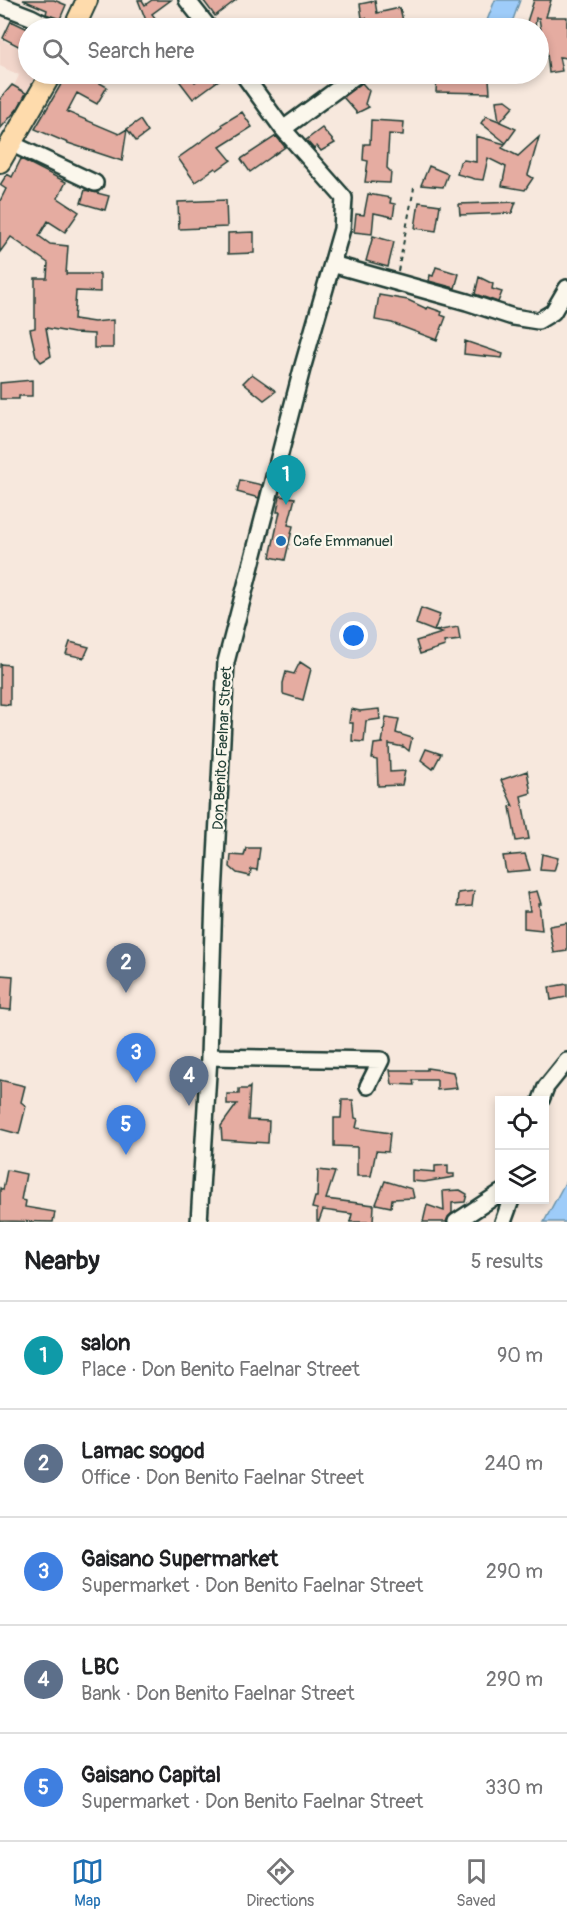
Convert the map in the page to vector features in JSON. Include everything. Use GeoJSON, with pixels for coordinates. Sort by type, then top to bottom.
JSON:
{"type":"FeatureCollection","features":[{"type":"Feature","properties":{"kind":"main road"},"geometry":{"type":"LineString","coordinates":[[79,18],[87,0]]}},
{"type":"Feature","properties":{"kind":"main road"},"geometry":{"type":"LineString","coordinates":[[0,162],[45,84]]}},
{"type":"Feature","properties":{"kind":"street"},"geometry":{"type":"LineString","coordinates":[[186,0],[201,18]]}},
{"type":"Feature","properties":{"kind":"street"},"geometry":{"type":"LineString","coordinates":[[0,5],[33,18]]}},
{"type":"Feature","properties":{"kind":"street","name":"Don Benito Faelnar Street"},"geometry":{"type":"LineString","coordinates":[[200,1222],[226,662],[302,369],[342,229],[344,198],[283,129],[250,84]]}},
{"type":"Feature","properties":{"kind":"street"},"geometry":{"type":"LineString","coordinates":[[283,129],[344,84]]}},
{"type":"Feature","properties":{"kind":"street"},"geometry":{"type":"LineString","coordinates":[[10,143],[95,183]]}},
{"type":"Feature","properties":{"kind":"street"},"geometry":{"type":"LineString","coordinates":[[332,264],[513,317],[538,321],[553,312],[567,288]]}},
{"type":"Feature","properties":{"kind":"street"},"geometry":{"type":"LineString","coordinates":[[209,1057],[381,1060],[368,1086]]}},
{"type":"Feature","properties":{"kind":"street"},"geometry":{"type":"LineString","coordinates":[[543,1096],[546,1087],[567,1061]]}},
{"type":"Feature","properties":{"kind":"street"},"geometry":{"type":"LineString","coordinates":[[456,1222],[495,1196]]}},
{"type":"Feature","properties":{"kind":"street"},"geometry":{"type":"LineString","coordinates":[[503,1222],[510,1204]]}},
{"type":"Feature","properties":{"kind":"path"},"geometry":{"type":"LineString","coordinates":[[396,282],[414,188]]}},
{"type":"Feature","properties":{"kind":"shaded area"},"geometry":{"type":"Polygon","coordinates":[[[0,39],[18,47],[18,75],[0,66],[0,39]]]}},
{"type":"Feature","properties":{"kind":"shaded area"},"geometry":{"type":"Polygon","coordinates":[[[18,77],[18,84],[37,84],[31,95],[14,86],[18,77]]]}},
{"type":"Feature","properties":{"kind":"water"},"geometry":{"type":"Polygon","coordinates":[[[495,0],[520,0],[514,18],[488,18],[495,0]]]}},
{"type":"Feature","properties":{"kind":"water"},"geometry":{"type":"Polygon","coordinates":[[[567,1179],[567,1222],[544,1222],[567,1179]]]}},
{"type":"Feature","properties":{"kind":"building"},"geometry":{"type":"Polygon","coordinates":[[[23,0],[54,0],[66,5],[60,18],[46,14],[47,10],[23,0]]]}},
{"type":"Feature","properties":{"kind":"building"},"geometry":{"type":"Polygon","coordinates":[[[138,0],[142,0],[145,5],[152,0],[171,0],[152,14],[155,18],[145,18],[138,0]]]}},
{"type":"Feature","properties":{"kind":"building"},"geometry":{"type":"Polygon","coordinates":[[[203,0],[236,0],[215,16],[203,0]]]}},
{"type":"Feature","properties":{"kind":"building"},"geometry":{"type":"Polygon","coordinates":[[[534,0],[551,0],[546,17],[567,17],[567,58],[559,57],[562,71],[549,73],[549,18],[528,18],[534,0]]]}},
{"type":"Feature","properties":{"kind":"building"},"geometry":{"type":"Polygon","coordinates":[[[375,1],[377,13],[400,8],[402,18],[362,18],[360,4],[375,1]]]}},
{"type":"Feature","properties":{"kind":"building"},"geometry":{"type":"Polygon","coordinates":[[[11,21],[18,24],[18,46],[3,38],[11,21]]]}},
{"type":"Feature","properties":{"kind":"building"},"geometry":{"type":"Polygon","coordinates":[[[61,84],[102,84],[107,87],[97,104],[77,93],[67,112],[119,134],[127,129],[122,161],[68,143],[35,129],[61,84]]]}},
{"type":"Feature","properties":{"kind":"building"},"geometry":{"type":"Polygon","coordinates":[[[182,84],[213,84],[193,99],[182,84]]]}},
{"type":"Feature","properties":{"kind":"building"},"geometry":{"type":"Polygon","coordinates":[[[363,84],[369,91],[365,104],[369,107],[357,113],[343,97],[363,84]]]}},
{"type":"Feature","properties":{"kind":"building"},"geometry":{"type":"Polygon","coordinates":[[[436,84],[489,84],[490,93],[436,92],[436,84]]]}},
{"type":"Feature","properties":{"kind":"building"},"geometry":{"type":"Polygon","coordinates":[[[12,85],[26,93],[18,108],[0,129],[0,99],[12,85]]]}},
{"type":"Feature","properties":{"kind":"building"},"geometry":{"type":"Polygon","coordinates":[[[506,100],[514,106],[500,122],[516,129],[506,143],[481,123],[486,116],[499,121],[496,101],[506,100]]]}},
{"type":"Feature","properties":{"kind":"building"},"geometry":{"type":"Polygon","coordinates":[[[242,112],[252,127],[220,147],[231,160],[195,182],[178,158],[223,126],[222,124],[242,112]]]}},
{"type":"Feature","properties":{"kind":"building"},"geometry":{"type":"Polygon","coordinates":[[[140,120],[148,132],[136,141],[127,129],[140,120]]]}},
{"type":"Feature","properties":{"kind":"building"},"geometry":{"type":"Polygon","coordinates":[[[371,120],[404,122],[403,135],[389,134],[387,168],[391,172],[390,183],[365,182],[368,161],[363,160],[364,144],[370,144],[371,120]]]}},
{"type":"Feature","properties":{"kind":"building"},"geometry":{"type":"Polygon","coordinates":[[[322,128],[335,143],[321,151],[317,146],[314,149],[306,140],[322,128]]]}},
{"type":"Feature","properties":{"kind":"building"},"geometry":{"type":"Polygon","coordinates":[[[276,136],[285,147],[250,172],[241,159],[276,136]]]}},
{"type":"Feature","properties":{"kind":"building"},"geometry":{"type":"Polygon","coordinates":[[[476,136],[505,144],[502,148],[518,156],[539,137],[528,175],[533,178],[525,190],[502,186],[506,167],[488,158],[483,180],[457,174],[460,162],[464,160],[476,162],[476,136]]]}},
{"type":"Feature","properties":{"kind":"building"},"geometry":{"type":"Polygon","coordinates":[[[21,159],[66,182],[58,198],[79,212],[65,232],[48,221],[39,236],[50,244],[68,246],[66,274],[100,274],[100,292],[76,291],[74,319],[94,322],[113,320],[113,348],[94,348],[94,334],[46,328],[51,356],[41,362],[36,356],[30,329],[35,328],[35,278],[47,278],[48,263],[11,237],[0,252],[0,201],[6,189],[0,185],[7,174],[12,177],[21,159]]]}},
{"type":"Feature","properties":{"kind":"building"},"geometry":{"type":"Polygon","coordinates":[[[429,166],[448,174],[443,187],[421,185],[429,166]]]}},
{"type":"Feature","properties":{"kind":"building"},"geometry":{"type":"Polygon","coordinates":[[[85,190],[109,196],[105,210],[81,203],[85,190]]]}},
{"type":"Feature","properties":{"kind":"building"},"geometry":{"type":"Polygon","coordinates":[[[368,194],[391,198],[390,203],[395,204],[393,217],[374,213],[372,234],[354,232],[356,214],[364,215],[368,194]]]}},
{"type":"Feature","properties":{"kind":"building"},"geometry":{"type":"Polygon","coordinates":[[[226,200],[227,227],[179,229],[178,202],[226,200]]]}},
{"type":"Feature","properties":{"kind":"building"},"geometry":{"type":"Polygon","coordinates":[[[419,202],[440,205],[436,231],[415,228],[419,202]]]}},
{"type":"Feature","properties":{"kind":"building"},"geometry":{"type":"Polygon","coordinates":[[[516,202],[512,213],[460,215],[459,204],[516,202]]]}},
{"type":"Feature","properties":{"kind":"building"},"geometry":{"type":"Polygon","coordinates":[[[254,232],[254,253],[228,254],[228,233],[254,232]]]}},
{"type":"Feature","properties":{"kind":"building"},"geometry":{"type":"Polygon","coordinates":[[[373,236],[394,242],[388,267],[366,261],[373,236]]]}},
{"type":"Feature","properties":{"kind":"building"},"geometry":{"type":"Polygon","coordinates":[[[436,267],[459,274],[455,288],[429,281],[436,267]]]}},
{"type":"Feature","properties":{"kind":"building"},"geometry":{"type":"Polygon","coordinates":[[[479,277],[493,284],[492,289],[502,292],[498,302],[475,294],[479,277]]]}},
{"type":"Feature","properties":{"kind":"building"},"geometry":{"type":"Polygon","coordinates":[[[379,295],[408,300],[427,309],[428,307],[442,312],[441,315],[446,317],[437,340],[392,323],[375,320],[379,295]]]}},
{"type":"Feature","properties":{"kind":"building"},"geometry":{"type":"Polygon","coordinates":[[[465,341],[503,354],[502,358],[464,354],[465,341]]]}},
{"type":"Feature","properties":{"kind":"building"},"geometry":{"type":"Polygon","coordinates":[[[252,374],[276,391],[264,400],[243,383],[252,374]]]}},
{"type":"Feature","properties":{"kind":"building"},"geometry":{"type":"Polygon","coordinates":[[[32,380],[32,396],[0,399],[0,383],[32,380]]]}},
{"type":"Feature","properties":{"kind":"building"},"geometry":{"type":"Polygon","coordinates":[[[240,480],[262,485],[259,498],[237,492],[240,480]]]}},
{"type":"Feature","properties":{"kind":"building","name":"Cafe Emmanuel"},"geometry":{"type":"Polygon","coordinates":[[[280,496],[295,498],[288,525],[293,526],[285,560],[270,557],[280,512],[277,512],[280,496]]]}},
{"type":"Feature","properties":{"kind":"building"},"geometry":{"type":"Polygon","coordinates":[[[421,608],[440,615],[434,631],[416,624],[421,608]]]}},
{"type":"Feature","properties":{"kind":"building"},"geometry":{"type":"Polygon","coordinates":[[[458,627],[460,640],[444,642],[445,646],[420,654],[416,641],[442,633],[435,631],[458,627]]]}},
{"type":"Feature","properties":{"kind":"building"},"geometry":{"type":"Polygon","coordinates":[[[70,642],[89,647],[84,658],[66,654],[70,642]]]}},
{"type":"Feature","properties":{"kind":"building"},"geometry":{"type":"Polygon","coordinates":[[[300,662],[311,669],[303,700],[283,694],[286,672],[294,674],[300,662]]]}},
{"type":"Feature","properties":{"kind":"building"},"geometry":{"type":"Polygon","coordinates":[[[0,664],[10,665],[10,705],[0,704],[0,664]]]}},
{"type":"Feature","properties":{"kind":"building"},"geometry":{"type":"Polygon","coordinates":[[[351,709],[360,711],[379,709],[380,719],[366,721],[364,742],[352,741],[353,723],[349,723],[351,709]]]}},
{"type":"Feature","properties":{"kind":"building"},"geometry":{"type":"Polygon","coordinates":[[[386,717],[399,719],[396,733],[412,738],[409,751],[403,746],[389,744],[390,772],[405,771],[402,785],[378,786],[377,760],[372,759],[374,744],[384,743],[382,743],[384,731],[382,730],[384,730],[386,717]]]}},
{"type":"Feature","properties":{"kind":"building"},"geometry":{"type":"Polygon","coordinates":[[[426,749],[441,754],[433,769],[421,760],[426,749]]]}},
{"type":"Feature","properties":{"kind":"building"},"geometry":{"type":"Polygon","coordinates":[[[527,771],[531,793],[521,796],[529,839],[516,841],[510,807],[513,806],[501,780],[527,771]]]}},
{"type":"Feature","properties":{"kind":"building"},"geometry":{"type":"Polygon","coordinates":[[[246,848],[260,848],[257,870],[251,869],[250,876],[237,873],[230,867],[231,855],[244,856],[246,848]]]}},
{"type":"Feature","properties":{"kind":"building"},"geometry":{"type":"Polygon","coordinates":[[[525,854],[530,870],[506,872],[503,856],[525,854]]]}},
{"type":"Feature","properties":{"kind":"building"},"geometry":{"type":"Polygon","coordinates":[[[542,854],[558,858],[554,871],[540,870],[542,854]]]}},
{"type":"Feature","properties":{"kind":"building"},"geometry":{"type":"Polygon","coordinates":[[[474,891],[472,906],[457,907],[458,893],[474,891]]]}},
{"type":"Feature","properties":{"kind":"building"},"geometry":{"type":"Polygon","coordinates":[[[537,891],[541,904],[539,904],[542,930],[524,928],[524,911],[530,911],[527,893],[537,891]]]}},
{"type":"Feature","properties":{"kind":"building"},"geometry":{"type":"Polygon","coordinates":[[[567,923],[567,951],[554,953],[549,926],[567,923]]]}},
{"type":"Feature","properties":{"kind":"building"},"geometry":{"type":"Polygon","coordinates":[[[0,975],[13,976],[11,1010],[0,1009],[0,975]]]}},
{"type":"Feature","properties":{"kind":"building"},"geometry":{"type":"Polygon","coordinates":[[[567,984],[567,997],[551,1000],[549,987],[567,984]]]}},
{"type":"Feature","properties":{"kind":"building"},"geometry":{"type":"Polygon","coordinates":[[[427,1068],[453,1072],[457,1088],[437,1090],[437,1080],[413,1080],[414,1085],[392,1084],[390,1070],[427,1070],[427,1068]]]}},
{"type":"Feature","properties":{"kind":"building"},"geometry":{"type":"Polygon","coordinates":[[[0,1080],[25,1086],[21,1102],[26,1106],[19,1134],[0,1129],[0,1080]]]}},
{"type":"Feature","properties":{"kind":"building"},"geometry":{"type":"Polygon","coordinates":[[[250,1087],[248,1120],[269,1121],[268,1143],[222,1140],[221,1126],[237,1104],[227,1104],[227,1094],[239,1094],[239,1089],[250,1087]]]}},
{"type":"Feature","properties":{"kind":"building"},"geometry":{"type":"Polygon","coordinates":[[[342,1100],[353,1100],[355,1118],[358,1119],[356,1128],[390,1133],[388,1152],[376,1151],[371,1176],[357,1176],[357,1147],[334,1146],[334,1118],[341,1118],[342,1100]]]}},
{"type":"Feature","properties":{"kind":"building"},"geometry":{"type":"Polygon","coordinates":[[[448,1165],[448,1174],[454,1174],[454,1177],[424,1182],[412,1181],[412,1170],[435,1172],[435,1166],[448,1165]]]}},
{"type":"Feature","properties":{"kind":"building"},"geometry":{"type":"Polygon","coordinates":[[[7,1170],[26,1174],[21,1200],[26,1201],[25,1207],[55,1212],[53,1222],[0,1221],[0,1188],[3,1190],[7,1170]]]}},
{"type":"Feature","properties":{"kind":"building"},"geometry":{"type":"Polygon","coordinates":[[[318,1170],[335,1172],[326,1199],[374,1205],[373,1222],[350,1222],[352,1214],[323,1210],[317,1221],[317,1209],[312,1208],[315,1197],[317,1197],[318,1170]]]}},
{"type":"Feature","properties":{"kind":"building"},"geometry":{"type":"Polygon","coordinates":[[[385,1181],[412,1189],[414,1198],[392,1199],[391,1207],[376,1204],[385,1181]]]}},
{"type":"Feature","properties":{"kind":"building"},"geometry":{"type":"Polygon","coordinates":[[[460,1190],[467,1194],[465,1202],[452,1203],[452,1213],[446,1222],[423,1222],[427,1205],[444,1211],[443,1191],[460,1190]]]}},
{"type":"Feature","properties":{"kind":"place","name":"salon"},"geometry":{"type":"Point","coordinates":[286,505]}},
{"type":"Feature","properties":{"kind":"place","name":"Cafe Emmanuel"},"geometry":{"type":"Point","coordinates":[281,541]}},
{"type":"Feature","properties":{"kind":"place","name":"Lamac sogod"},"geometry":{"type":"Point","coordinates":[126,993]}},
{"type":"Feature","properties":{"kind":"place","name":"Gaisano Supermarket"},"geometry":{"type":"Point","coordinates":[136,1083]}},
{"type":"Feature","properties":{"kind":"place","name":"LBC"},"geometry":{"type":"Point","coordinates":[189,1106]}},
{"type":"Feature","properties":{"kind":"place","name":"Gaisano Capital"},"geometry":{"type":"Point","coordinates":[126,1155]}}]}
